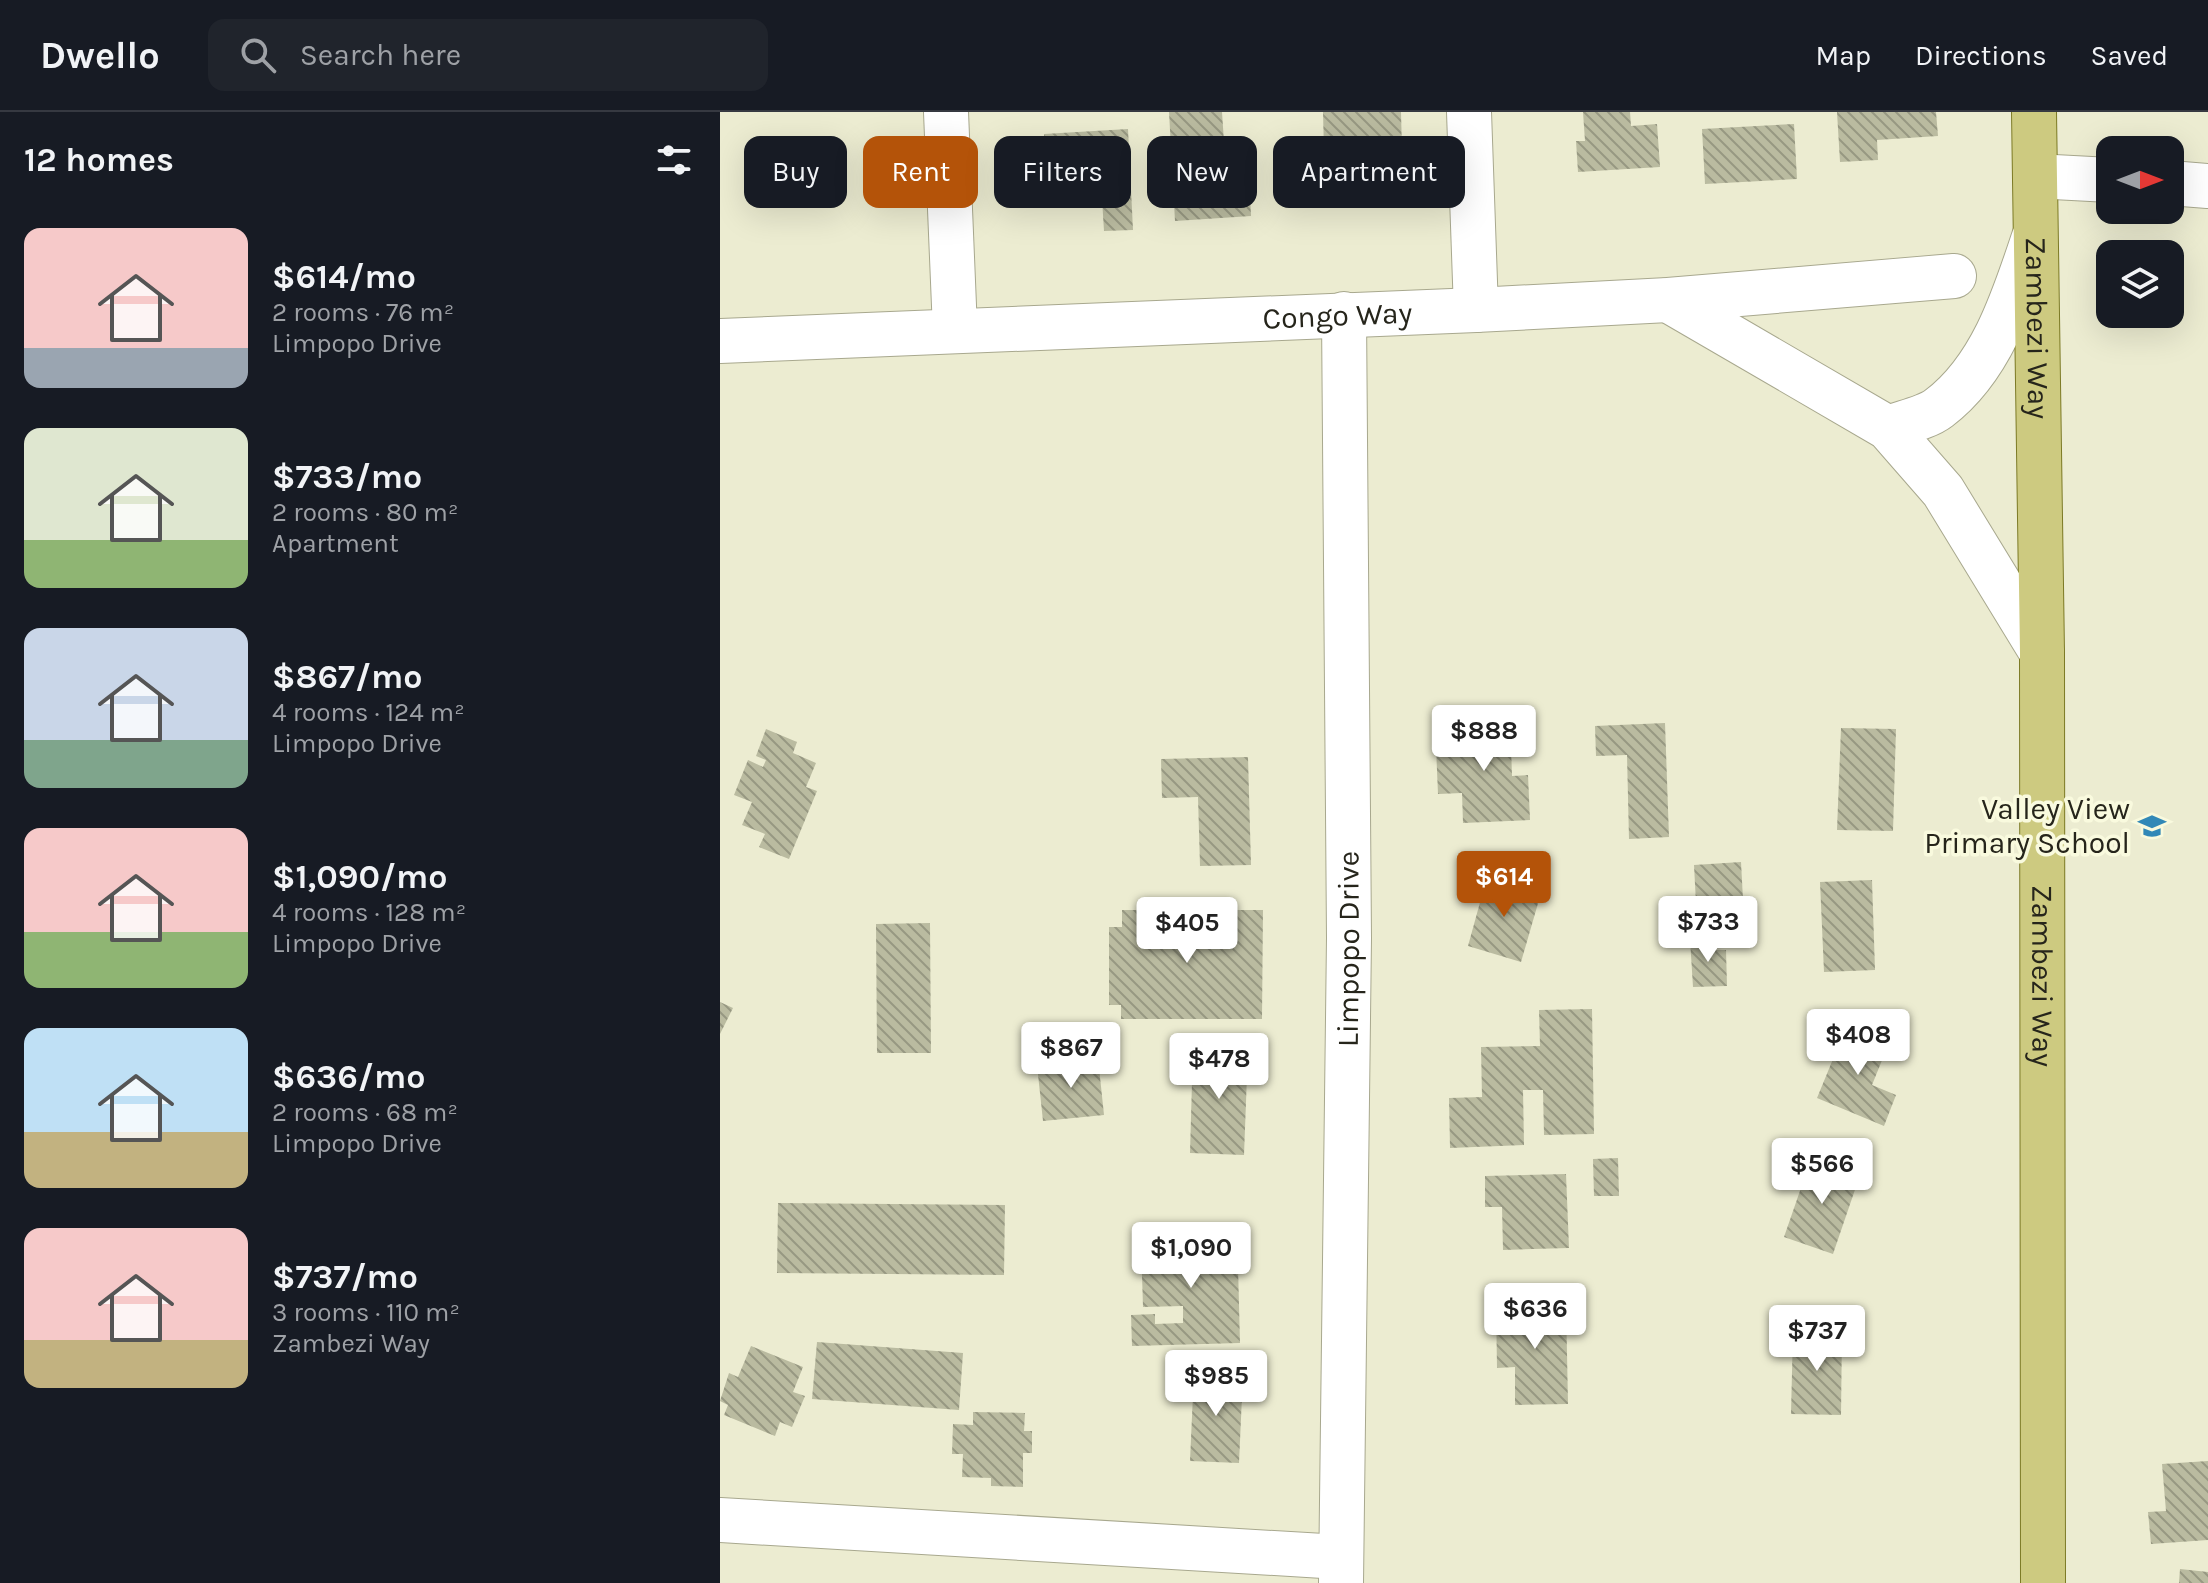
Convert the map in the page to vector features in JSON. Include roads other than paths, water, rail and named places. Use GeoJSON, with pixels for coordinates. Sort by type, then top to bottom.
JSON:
{"type":"FeatureCollection","features":[{"type":"Feature","properties":{"kind":"main road","name":"Zambezi Way"},"geometry":{"type":"LineString","coordinates":[[2034,112],[2042,653],[2043,1583]]}},
{"type":"Feature","properties":{"kind":"street"},"geometry":{"type":"LineString","coordinates":[[946,112],[955,330]]}},
{"type":"Feature","properties":{"kind":"street"},"geometry":{"type":"LineString","coordinates":[[1469,112],[1476,310]]}},
{"type":"Feature","properties":{"kind":"street"},"geometry":{"type":"LineString","coordinates":[[2035,176],[2096,179]]}},
{"type":"Feature","properties":{"kind":"street"},"geometry":{"type":"LineString","coordinates":[[2184,184],[2208,186]]}},
{"type":"Feature","properties":{"kind":"street"},"geometry":{"type":"LineString","coordinates":[[1888,428],[1937,410],[1966,382],[2000,329],[2038,222]]}},
{"type":"Feature","properties":{"kind":"street","name":"Congo Way"},"geometry":{"type":"LineString","coordinates":[[720,341],[1668,300],[1954,276]]}},
{"type":"Feature","properties":{"kind":"street"},"geometry":{"type":"LineString","coordinates":[[1668,300],[1888,428],[1943,491],[2042,653]]}},
{"type":"Feature","properties":{"kind":"street","name":"Limpopo Drive"},"geometry":{"type":"LineString","coordinates":[[1340,1570],[1349,938],[1344,314]]}},
{"type":"Feature","properties":{"kind":"street"},"geometry":{"type":"LineString","coordinates":[[720,1520],[1340,1570]]}},
{"type":"Feature","properties":{"kind":"place","name":"Valley View Primary School"},"geometry":{"type":"Point","coordinates":[2152,826]}}]}
